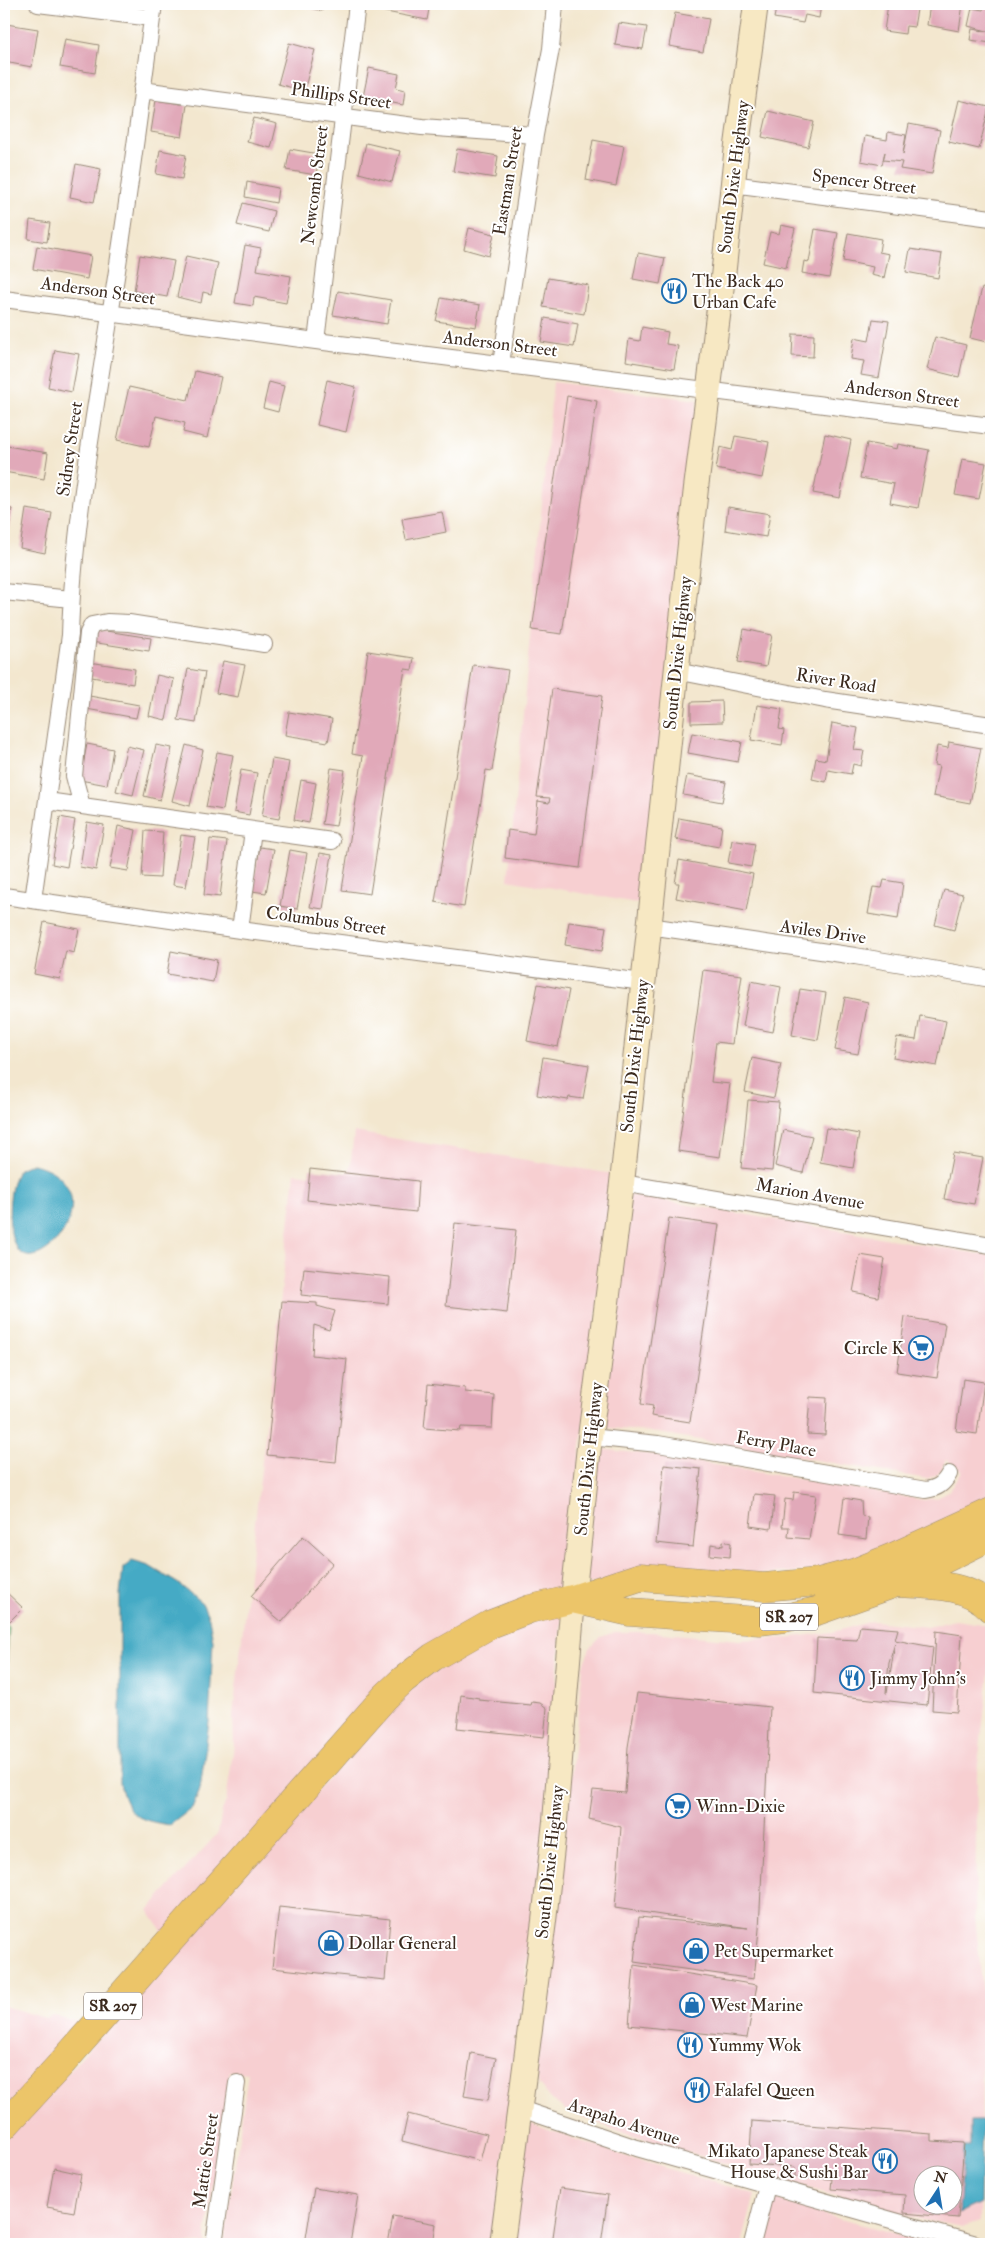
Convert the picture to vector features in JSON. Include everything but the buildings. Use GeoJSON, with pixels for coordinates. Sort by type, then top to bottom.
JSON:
{"type":"FeatureCollection","features":[{"type":"Feature","properties":{"kind":"highway","name":"SR 207"},"geometry":{"type":"LineString","coordinates":[[4,2126],[159,1954],[317,1772],[403,1680],[433,1657],[491,1624],[530,1609],[573,1599],[640,1577],[764,1587],[818,1582],[856,1572],[991,1512]]}},
{"type":"Feature","properties":{"kind":"highway","name":"SR 207"},"geometry":{"type":"LineString","coordinates":[[573,1599],[630,1612],[760,1621],[817,1611],[896,1583],[991,1536]]}},
{"type":"Feature","properties":{"kind":"highway"},"geometry":{"type":"LineString","coordinates":[[896,1583],[936,1585],[963,1590],[984,1600],[991,1608]]}},
{"type":"Feature","properties":{"kind":"main road","name":"South Dixie Highway"},"geometry":{"type":"LineString","coordinates":[[502,2244],[521,2109],[555,1821],[573,1599],[590,1437],[622,1183],[676,671],[708,390],[732,184],[756,4]]}},
{"type":"Feature","properties":{"kind":"street"},"geometry":{"type":"LineString","coordinates":[[38,4],[153,11]]}},
{"type":"Feature","properties":{"kind":"street","name":"Newcomb Street"},"geometry":{"type":"LineString","coordinates":[[316,342],[357,4]]}},
{"type":"Feature","properties":{"kind":"street","name":"Eastman Street"},"geometry":{"type":"LineString","coordinates":[[501,364],[535,135],[550,49],[555,4]]}},
{"type":"Feature","properties":{"kind":"street","name":"Sidney Street"},"geometry":{"type":"LineString","coordinates":[[33,900],[70,635],[71,599],[92,424],[111,312],[153,11]]}},
{"type":"Feature","properties":{"kind":"street","name":"Phillips Street"},"geometry":{"type":"LineString","coordinates":[[142,90],[343,118],[422,127],[535,135]]}},
{"type":"Feature","properties":{"kind":"street","name":"Spencer Street"},"geometry":{"type":"LineString","coordinates":[[732,184],[991,218]]}},
{"type":"Feature","properties":{"kind":"street","name":"Anderson Street"},"geometry":{"type":"LineString","coordinates":[[4,298],[316,342],[991,426]]}},
{"type":"Feature","properties":{"kind":"street"},"geometry":{"type":"LineString","coordinates":[[4,592],[71,599]]}},
{"type":"Feature","properties":{"kind":"street"},"geometry":{"type":"LineString","coordinates":[[82,806],[74,776],[88,633],[92,625],[107,622],[128,623],[264,644]]}},
{"type":"Feature","properties":{"kind":"street","name":"River Road"},"geometry":{"type":"LineString","coordinates":[[676,671],[825,700],[991,725]]}},
{"type":"Feature","properties":{"kind":"street"},"geometry":{"type":"LineString","coordinates":[[47,801],[332,841]]}},
{"type":"Feature","properties":{"kind":"street"},"geometry":{"type":"LineString","coordinates":[[240,930],[253,830]]}},
{"type":"Feature","properties":{"kind":"street","name":"Columbus Street"},"geometry":{"type":"LineString","coordinates":[[4,896],[240,930],[643,982]]}},
{"type":"Feature","properties":{"kind":"street","name":"Aviles Drive"},"geometry":{"type":"LineString","coordinates":[[649,926],[855,956],[991,979]]}},
{"type":"Feature","properties":{"kind":"street","name":"Marion Avenue"},"geometry":{"type":"LineString","coordinates":[[622,1183],[991,1245]]}},
{"type":"Feature","properties":{"kind":"street","name":"Ferry Place"},"geometry":{"type":"LineString","coordinates":[[590,1437],[658,1444],[926,1490],[936,1488],[945,1482],[949,1474]]}},
{"type":"Feature","properties":{"kind":"street","name":"Mattie Street"},"geometry":{"type":"LineString","coordinates":[[214,2244],[237,2082]]}},
{"type":"Feature","properties":{"kind":"street","name":"Arapaho Avenue"},"geometry":{"type":"LineString","coordinates":[[521,2109],[637,2148],[976,2244]]}},
{"type":"Feature","properties":{"kind":"street"},"geometry":{"type":"LineString","coordinates":[[752,2244],[767,2186]]}},
{"type":"Feature","properties":{"kind":"shaded area"},"geometry":{"type":"Polygon","coordinates":[[[553,382],[697,400],[642,904],[508,880],[553,382]]]}},
{"type":"Feature","properties":{"kind":"shaded area"},"geometry":{"type":"Polygon","coordinates":[[[354,1132],[613,1174],[564,1590],[487,1615],[164,1934],[148,1910],[218,1833],[226,1801],[234,1745],[233,1715],[295,1173],[341,1178],[350,1169],[354,1132]]]}},
{"type":"Feature","properties":{"kind":"shaded area"},"geometry":{"type":"Polygon","coordinates":[[[630,1195],[991,1256],[991,1500],[890,1547],[817,1571],[584,1584],[599,1449],[656,1455],[924,1500],[937,1498],[949,1491],[962,1471],[946,1460],[938,1474],[927,1479],[659,1433],[601,1427],[630,1195]]]}},
{"type":"Feature","properties":{"kind":"shaded area"},"geometry":{"type":"Polygon","coordinates":[[[562,1612],[546,1821],[492,2244],[224,2244],[248,2073],[230,2071],[205,2244],[7,2244],[4,2221],[4,2140],[69,2071],[408,1688],[494,1634],[562,1612]]]}},
{"type":"Feature","properties":{"kind":"shaded area"},"geometry":{"type":"Polygon","coordinates":[[[955,1620],[988,1625],[991,1631],[991,1656],[977,1772],[975,1916],[983,1994],[980,2222],[964,2227],[922,2220],[620,2132],[566,2110],[550,2099],[539,2085],[536,2073],[583,1666],[590,1648],[601,1637],[615,1632],[651,1632],[739,1640],[785,1638],[833,1632],[873,1621],[928,1627],[955,1620]]]}},
{"type":"Feature","properties":{"kind":"shaded area"},"geometry":{"type":"Polygon","coordinates":[[[4,2006],[45,2018],[53,2015],[84,2024],[4,2111],[4,2006]]]}},
{"type":"Feature","properties":{"kind":"shaded area"},"geometry":{"type":"Polygon","coordinates":[[[528,2123],[634,2159],[755,2194],[742,2244],[511,2244],[528,2123]]]}},
{"type":"Feature","properties":{"kind":"shaded area"},"geometry":{"type":"Polygon","coordinates":[[[773,2199],[840,2219],[935,2244],[762,2244],[773,2199]]]}},
{"type":"Feature","properties":{"kind":"green space"},"geometry":{"type":"Polygon","coordinates":[[[4,1622],[9,1627],[4,1714],[4,1622]]]}},
{"type":"Feature","properties":{"kind":"water"},"geometry":{"type":"Polygon","coordinates":[[[33,1164],[54,1172],[61,1179],[71,1195],[72,1205],[66,1227],[59,1238],[43,1252],[29,1256],[20,1252],[13,1241],[9,1209],[14,1179],[20,1169],[33,1164]]]}},
{"type":"Feature","properties":{"kind":"water"},"geometry":{"type":"Polygon","coordinates":[[[132,1561],[149,1566],[179,1584],[202,1603],[209,1618],[213,1641],[209,1722],[200,1789],[192,1808],[170,1825],[149,1821],[135,1814],[126,1803],[120,1783],[120,1594],[123,1568],[132,1561]]]}},
{"type":"Feature","properties":{"kind":"water"},"geometry":{"type":"Polygon","coordinates":[[[970,2121],[982,2121],[980,2203],[962,2212],[964,2146],[970,2146],[970,2121]]]}},
{"type":"Feature","properties":{"kind":"place","name":"The Back 40 Urban Cafe"},"geometry":{"type":"Point","coordinates":[674,291]}},
{"type":"Feature","properties":{"kind":"place","name":"Circle K"},"geometry":{"type":"Point","coordinates":[921,1348]}},
{"type":"Feature","properties":{"kind":"place","name":"Jimmy John's"},"geometry":{"type":"Point","coordinates":[852,1678]}},
{"type":"Feature","properties":{"kind":"place","name":"Winn-Dixie"},"geometry":{"type":"Point","coordinates":[678,1806]}},
{"type":"Feature","properties":{"kind":"place","name":"Dollar General"},"geometry":{"type":"Point","coordinates":[331,1943]}},
{"type":"Feature","properties":{"kind":"place","name":"Pet Supermarket"},"geometry":{"type":"Point","coordinates":[696,1951]}},
{"type":"Feature","properties":{"kind":"place","name":"West Marine"},"geometry":{"type":"Point","coordinates":[692,2005]}},
{"type":"Feature","properties":{"kind":"place","name":"Yummy Wok"},"geometry":{"type":"Point","coordinates":[690,2045]}},
{"type":"Feature","properties":{"kind":"place","name":"Falafel Queen"},"geometry":{"type":"Point","coordinates":[697,2090]}},
{"type":"Feature","properties":{"kind":"place","name":"Mikato Japanese Steak House & Sushi Bar"},"geometry":{"type":"Point","coordinates":[885,2161]}}]}
